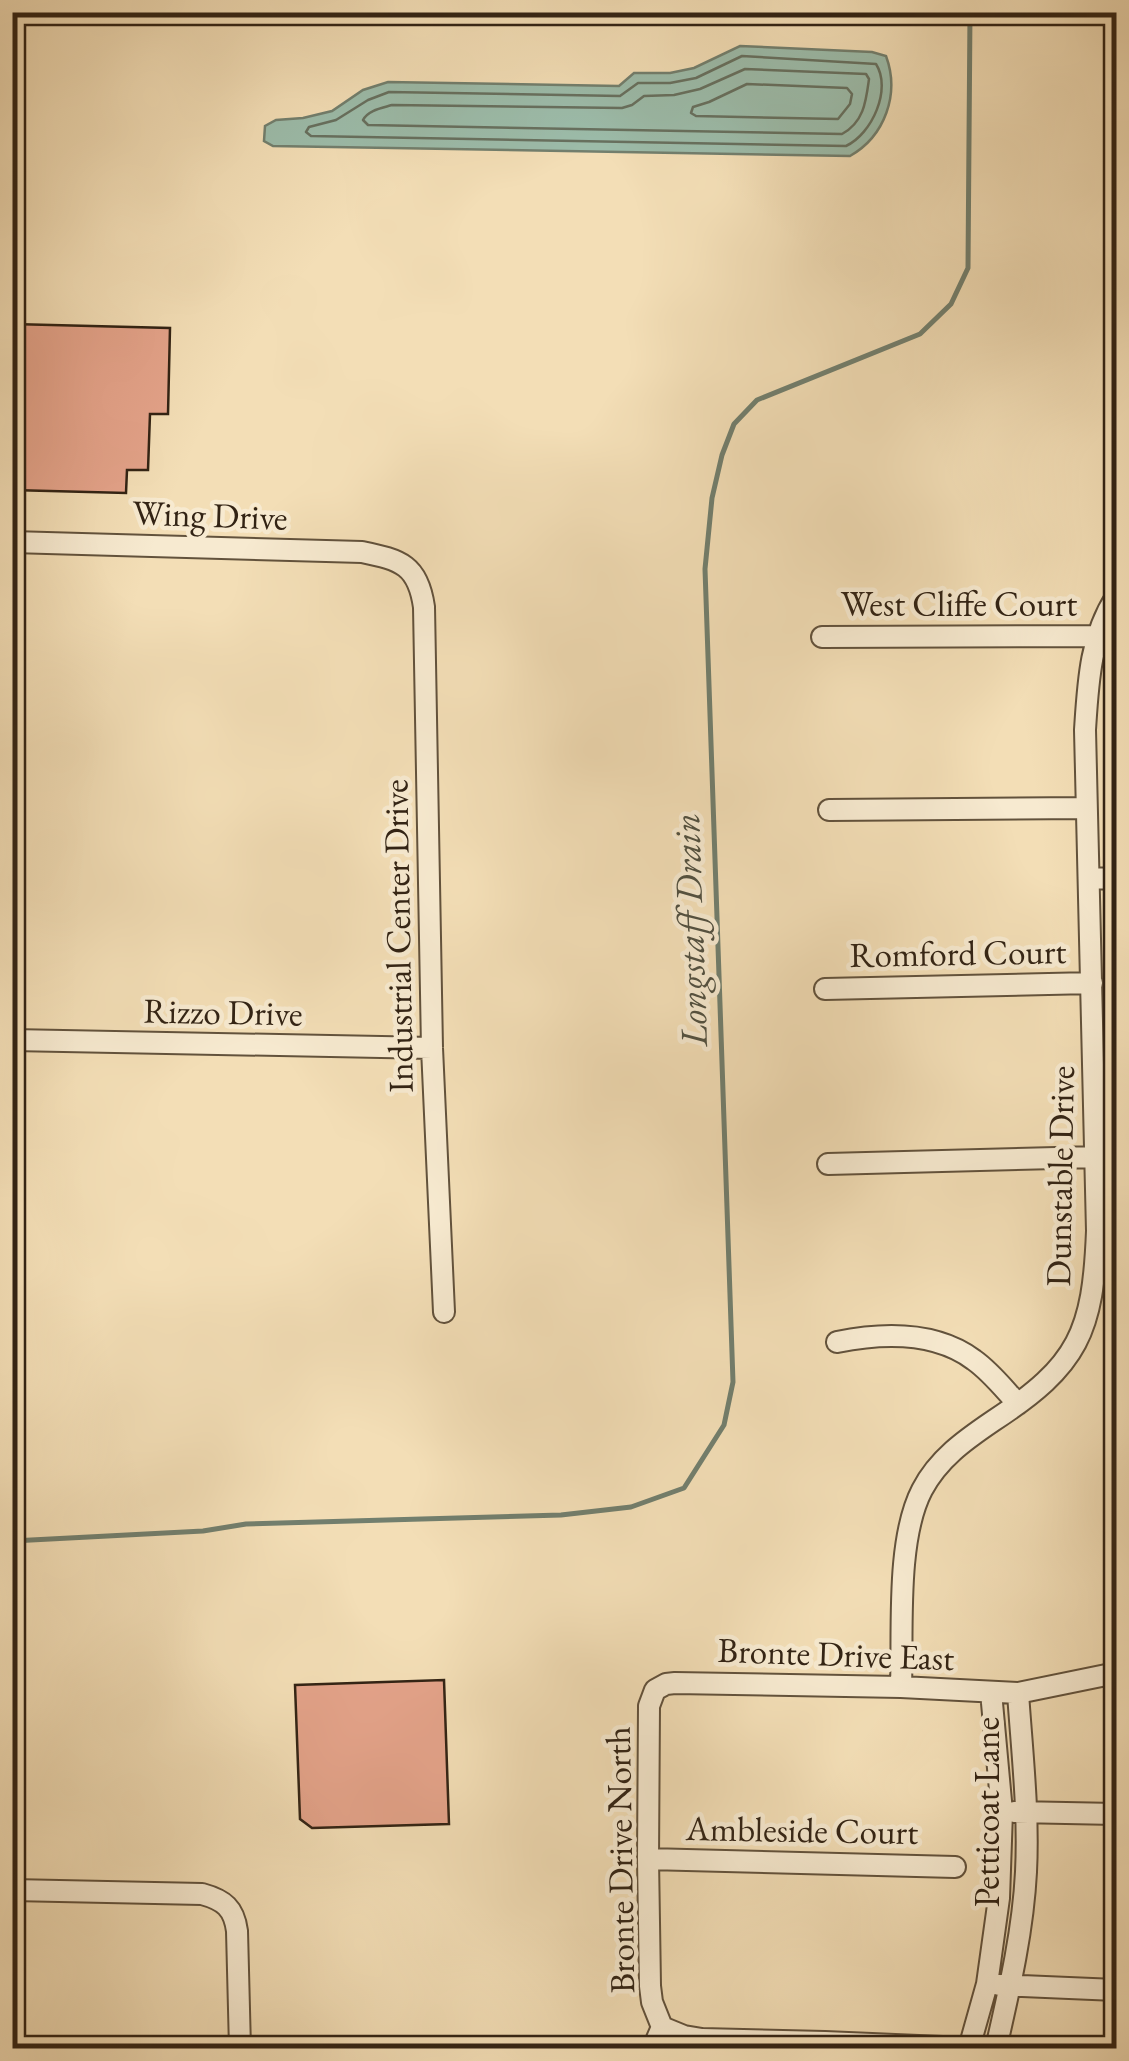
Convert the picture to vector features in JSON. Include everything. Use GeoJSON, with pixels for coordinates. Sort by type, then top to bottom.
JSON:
{"type":"FeatureCollection","features":[{"type":"Feature","properties":{"kind":"street","name":"Wing Drive"},"geometry":{"type":"LineString","coordinates":[[12,542],[362,552],[404,565]]}},
{"type":"Feature","properties":{"kind":"street","name":"Industrial Center Drive"},"geometry":{"type":"LineString","coordinates":[[404,565],[421,587],[424,607],[432,1048],[444,1312]]}},
{"type":"Feature","properties":{"kind":"street","name":"Dunstable Drive"},"geometry":{"type":"LineString","coordinates":[[902,1687],[904,1564],[912,1518],[922,1490],[957,1446],[1044,1384],[1075,1346],[1085,1325],[1107,1231],[1096,1157],[1085,730],[1096,636],[1116,597]]}},
{"type":"Feature","properties":{"kind":"street","name":"West Cliffe Court"},"geometry":{"type":"LineString","coordinates":[[822,637],[1096,636]]}},
{"type":"Feature","properties":{"kind":"street"},"geometry":{"type":"LineString","coordinates":[[830,810],[1086,808]]}},
{"type":"Feature","properties":{"kind":"street"},"geometry":{"type":"LineString","coordinates":[[1089,878],[1116,879]]}},
{"type":"Feature","properties":{"kind":"street","name":"Romford Court"},"geometry":{"type":"LineString","coordinates":[[825,989],[1092,983]]}},
{"type":"Feature","properties":{"kind":"street","name":"Rizzo Drive"},"geometry":{"type":"LineString","coordinates":[[12,1040],[432,1048]]}},
{"type":"Feature","properties":{"kind":"street"},"geometry":{"type":"LineString","coordinates":[[828,1164],[1096,1157]]}},
{"type":"Feature","properties":{"kind":"street"},"geometry":{"type":"LineString","coordinates":[[837,1342],[879,1335],[949,1346],[987,1370],[1018,1404]]}},
{"type":"Feature","properties":{"kind":"street","name":"Bronte Drive East"},"geometry":{"type":"LineString","coordinates":[[654,1690],[675,1683],[1018,1693],[1116,1674]]}},
{"type":"Feature","properties":{"kind":"street","name":"Bronte Drive North"},"geometry":{"type":"LineString","coordinates":[[654,1690],[649,1706],[650,1986],[662,2027]]}},
{"type":"Feature","properties":{"kind":"street","name":"Petticoat Lane"},"geometry":{"type":"LineString","coordinates":[[968,2048],[987,1984],[1000,1898],[1002,1812],[991,1692]]}},
{"type":"Feature","properties":{"kind":"street","name":"Petticoat Lane"},"geometry":{"type":"LineString","coordinates":[[996,2048],[1010,1986],[1026,1873],[1018,1693]]}},
{"type":"Feature","properties":{"kind":"street"},"geometry":{"type":"LineString","coordinates":[[1002,1812],[1116,1814]]}},
{"type":"Feature","properties":{"kind":"street","name":"Ambleside Court"},"geometry":{"type":"LineString","coordinates":[[648,1859],[954,1867]]}},
{"type":"Feature","properties":{"kind":"street"},"geometry":{"type":"LineString","coordinates":[[12,1890],[202,1894],[224,1902],[235,1918],[237,1931],[240,2048]]}},
{"type":"Feature","properties":{"kind":"street"},"geometry":{"type":"LineString","coordinates":[[987,1984],[1116,1990]]}},
{"type":"Feature","properties":{"kind":"street"},"geometry":{"type":"LineString","coordinates":[[653,2048],[662,2027],[702,2039],[968,2048]]}},
{"type":"Feature","properties":{"kind":"water"},"geometry":{"type":"Polygon","coordinates":[[[759,13],[886,13],[874,23],[814,25],[783,22],[759,13]]]}},
{"type":"Feature","properties":{"kind":"water"},"geometry":{"type":"Polygon","coordinates":[[[740,46],[872,52],[886,56],[890,99],[880,126],[850,156],[273,146],[264,141],[265,126],[276,120],[332,111],[363,90],[388,82],[619,86],[634,73],[694,68],[740,46]]]}},
{"type":"Feature","properties":{"kind":"building"},"geometry":{"type":"Polygon","coordinates":[[[12,324],[170,328],[168,414],[150,414],[148,470],[127,470],[126,493],[12,490],[12,324]]]}},
{"type":"Feature","properties":{"kind":"building"},"geometry":{"type":"Polygon","coordinates":[[[444,1680],[449,1824],[312,1828],[300,1819],[295,1685],[444,1680]]]}},
{"type":"Feature","properties":{"kind":"waterway","name":"Longstaff Drain"},"geometry":{"type":"LineString","coordinates":[[12,1541],[203,1531],[246,1524],[561,1515],[631,1507],[684,1488],[724,1425],[733,1382],[705,569],[712,498],[734,424],[757,400],[920,334],[951,304],[968,268],[970,12]]}}]}
